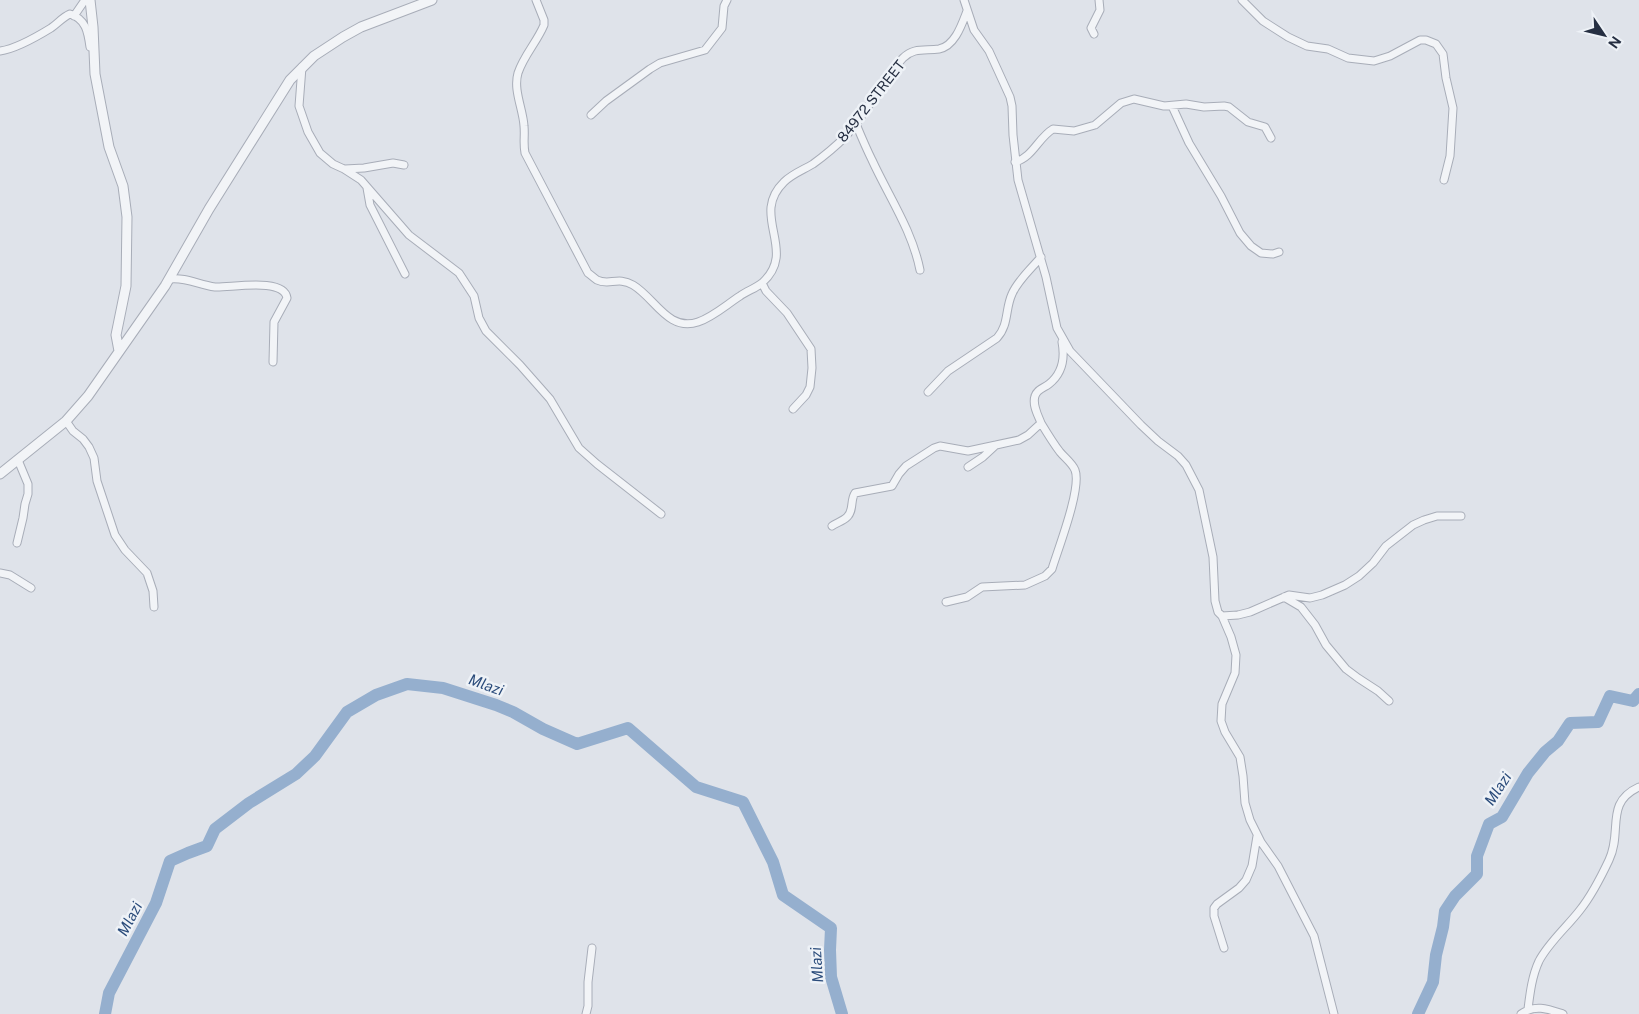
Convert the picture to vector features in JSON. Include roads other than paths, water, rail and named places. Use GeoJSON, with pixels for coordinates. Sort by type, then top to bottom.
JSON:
{"type":"FeatureCollection","features":[{"type":"Feature","properties":{"kind":"street"},"geometry":{"type":"LineString","coordinates":[[74,16],[85,0]]}},
{"type":"Feature","properties":{"kind":"street"},"geometry":{"type":"LineString","coordinates":[[90,0],[95,74]]}},
{"type":"Feature","properties":{"kind":"street"},"geometry":{"type":"LineString","coordinates":[[0,474],[66,421],[88,396],[170,279],[209,209],[290,80],[302,67],[326,48],[361,27],[432,0]]}},
{"type":"Feature","properties":{"kind":"street"},"geometry":{"type":"LineString","coordinates":[[536,0],[544,20],[544,25],[522,63],[516,85],[522,112],[525,153],[588,273],[598,280],[610,282],[623,280],[633,284],[670,320],[677,324],[691,324],[704,319],[762,283],[766,291],[787,313],[811,348],[812,368],[810,387],[794,409]]}},
{"type":"Feature","properties":{"kind":"street"},"geometry":{"type":"LineString","coordinates":[[591,115],[606,101],[660,63],[705,50],[722,28],[724,6],[727,0]]}},
{"type":"Feature","properties":{"kind":"street"},"geometry":{"type":"LineString","coordinates":[[946,602],[967,597],[982,587],[1025,585],[1045,576],[1052,569],[1076,487],[1076,474],[1072,466],[1041,423],[1035,406],[1034,398],[1038,390],[1056,377],[1065,359],[1062,339],[1053,314],[1041,257],[1018,180],[1010,97],[989,51],[974,30],[966,11],[964,0]]}},
{"type":"Feature","properties":{"kind":"street"},"geometry":{"type":"LineString","coordinates":[[1094,34],[1091,28],[1100,10],[1099,0]]}},
{"type":"Feature","properties":{"kind":"street"},"geometry":{"type":"LineString","coordinates":[[1242,0],[1263,21],[1288,37],[1307,46],[1328,49],[1348,58],[1374,61],[1390,56],[1420,40],[1436,44],[1443,54],[1453,108],[1450,156],[1444,180]]}},
{"type":"Feature","properties":{"kind":"street","name":"84972 STREET"},"geometry":{"type":"LineString","coordinates":[[762,283],[776,262],[777,252],[770,214],[771,201],[775,192],[784,181],[832,149],[856,124],[903,58],[921,49],[939,49],[954,39],[966,11]]}},
{"type":"Feature","properties":{"kind":"street"},"geometry":{"type":"LineString","coordinates":[[0,51],[16,46],[42,33],[70,14],[82,21],[87,28],[110,147],[123,186],[125,199],[126,286],[116,335],[119,351]]}},
{"type":"Feature","properties":{"kind":"street"},"geometry":{"type":"LineString","coordinates":[[302,67],[299,106],[314,145],[320,153],[333,164],[361,180],[409,235],[452,266],[474,296],[479,318],[486,331],[550,399],[579,448],[661,514]]}},
{"type":"Feature","properties":{"kind":"street"},"geometry":{"type":"LineString","coordinates":[[1015,162],[1029,155],[1046,134],[1054,129],[1074,130],[1095,126],[1126,101],[1134,99],[1164,106],[1186,104],[1204,107],[1229,107],[1248,122],[1265,127],[1271,138]]}},
{"type":"Feature","properties":{"kind":"street"},"geometry":{"type":"LineString","coordinates":[[1172,106],[1189,143],[1221,196],[1240,234],[1251,246],[1261,253],[1273,254],[1279,252]]}},
{"type":"Feature","properties":{"kind":"street"},"geometry":{"type":"LineString","coordinates":[[856,124],[872,161],[904,221],[918,258],[920,270]]}},
{"type":"Feature","properties":{"kind":"street"},"geometry":{"type":"LineString","coordinates":[[344,169],[393,163],[404,166]]}},
{"type":"Feature","properties":{"kind":"street"},"geometry":{"type":"LineString","coordinates":[[367,188],[370,205],[405,274]]}},
{"type":"Feature","properties":{"kind":"street"},"geometry":{"type":"LineString","coordinates":[[928,392],[948,371],[997,338],[1005,325],[1011,295],[1041,257]]}},
{"type":"Feature","properties":{"kind":"street"},"geometry":{"type":"LineString","coordinates":[[170,279],[185,278],[217,287],[260,285],[279,288],[284,291],[287,298],[274,322],[273,362]]}},
{"type":"Feature","properties":{"kind":"street"},"geometry":{"type":"LineString","coordinates":[[1062,339],[1070,352],[1141,424],[1158,441],[1178,456],[1192,475],[1199,490],[1214,566],[1215,601],[1218,612],[1222,616],[1231,637],[1236,655],[1236,666],[1232,680],[1223,699],[1221,716],[1225,732],[1240,758],[1244,776],[1246,810],[1257,836],[1278,866],[1314,936],[1334,1014]]}},
{"type":"Feature","properties":{"kind":"street"},"geometry":{"type":"LineString","coordinates":[[66,421],[89,447],[94,458],[97,481],[115,535],[125,550],[146,573],[153,591],[154,607]]}},
{"type":"Feature","properties":{"kind":"street"},"geometry":{"type":"LineString","coordinates":[[832,526],[848,516],[852,496],[856,493],[892,486],[902,469],[929,450],[940,446],[973,450],[1019,440],[1028,436],[1041,423]]}},
{"type":"Feature","properties":{"kind":"street"},"geometry":{"type":"LineString","coordinates":[[968,467],[996,445]]}},
{"type":"Feature","properties":{"kind":"street"},"geometry":{"type":"LineString","coordinates":[[17,543],[24,504],[28,494],[28,484],[18,460]]}},
{"type":"Feature","properties":{"kind":"street"},"geometry":{"type":"LineString","coordinates":[[1222,616],[1250,612],[1284,597],[1294,595],[1315,597],[1345,585],[1368,569],[1386,546],[1413,525],[1437,516],[1460,516]]}},
{"type":"Feature","properties":{"kind":"street"},"geometry":{"type":"LineString","coordinates":[[0,573],[10,575],[31,588]]}},
{"type":"Feature","properties":{"kind":"street"},"geometry":{"type":"LineString","coordinates":[[1284,597],[1301,607],[1326,645],[1346,669],[1389,701]]}},
{"type":"Feature","properties":{"kind":"street"},"geometry":{"type":"LineString","coordinates":[[1563,1014],[1541,1008],[1524,1012],[1538,963],[1548,948],[1581,909],[1600,878],[1615,844],[1619,804],[1624,796],[1639,787]]}},
{"type":"Feature","properties":{"kind":"street"},"geometry":{"type":"LineString","coordinates":[[1224,948],[1214,916],[1214,908],[1246,880],[1252,866],[1257,836]]}},
{"type":"Feature","properties":{"kind":"street"},"geometry":{"type":"LineString","coordinates":[[586,1014],[592,948]]}},
{"type":"Feature","properties":{"kind":"waterway","name":"Mlazi"},"geometry":{"type":"LineString","coordinates":[[105,1014],[109,993],[156,903],[170,861],[207,846],[215,829],[249,803],[296,774],[315,756],[347,712],[376,695],[407,684],[443,688],[496,705],[577,744],[628,728],[696,787],[743,802],[773,862],[783,895],[831,928],[831,977],[842,1014]]}},
{"type":"Feature","properties":{"kind":"waterway","name":"Mlazi"},"geometry":{"type":"LineString","coordinates":[[1418,1014],[1433,982],[1436,955],[1445,911],[1455,896],[1477,874],[1477,856],[1489,824],[1502,817],[1528,773],[1545,752],[1558,741],[1570,723],[1598,722],[1610,696],[1633,701],[1639,694]]}}]}
